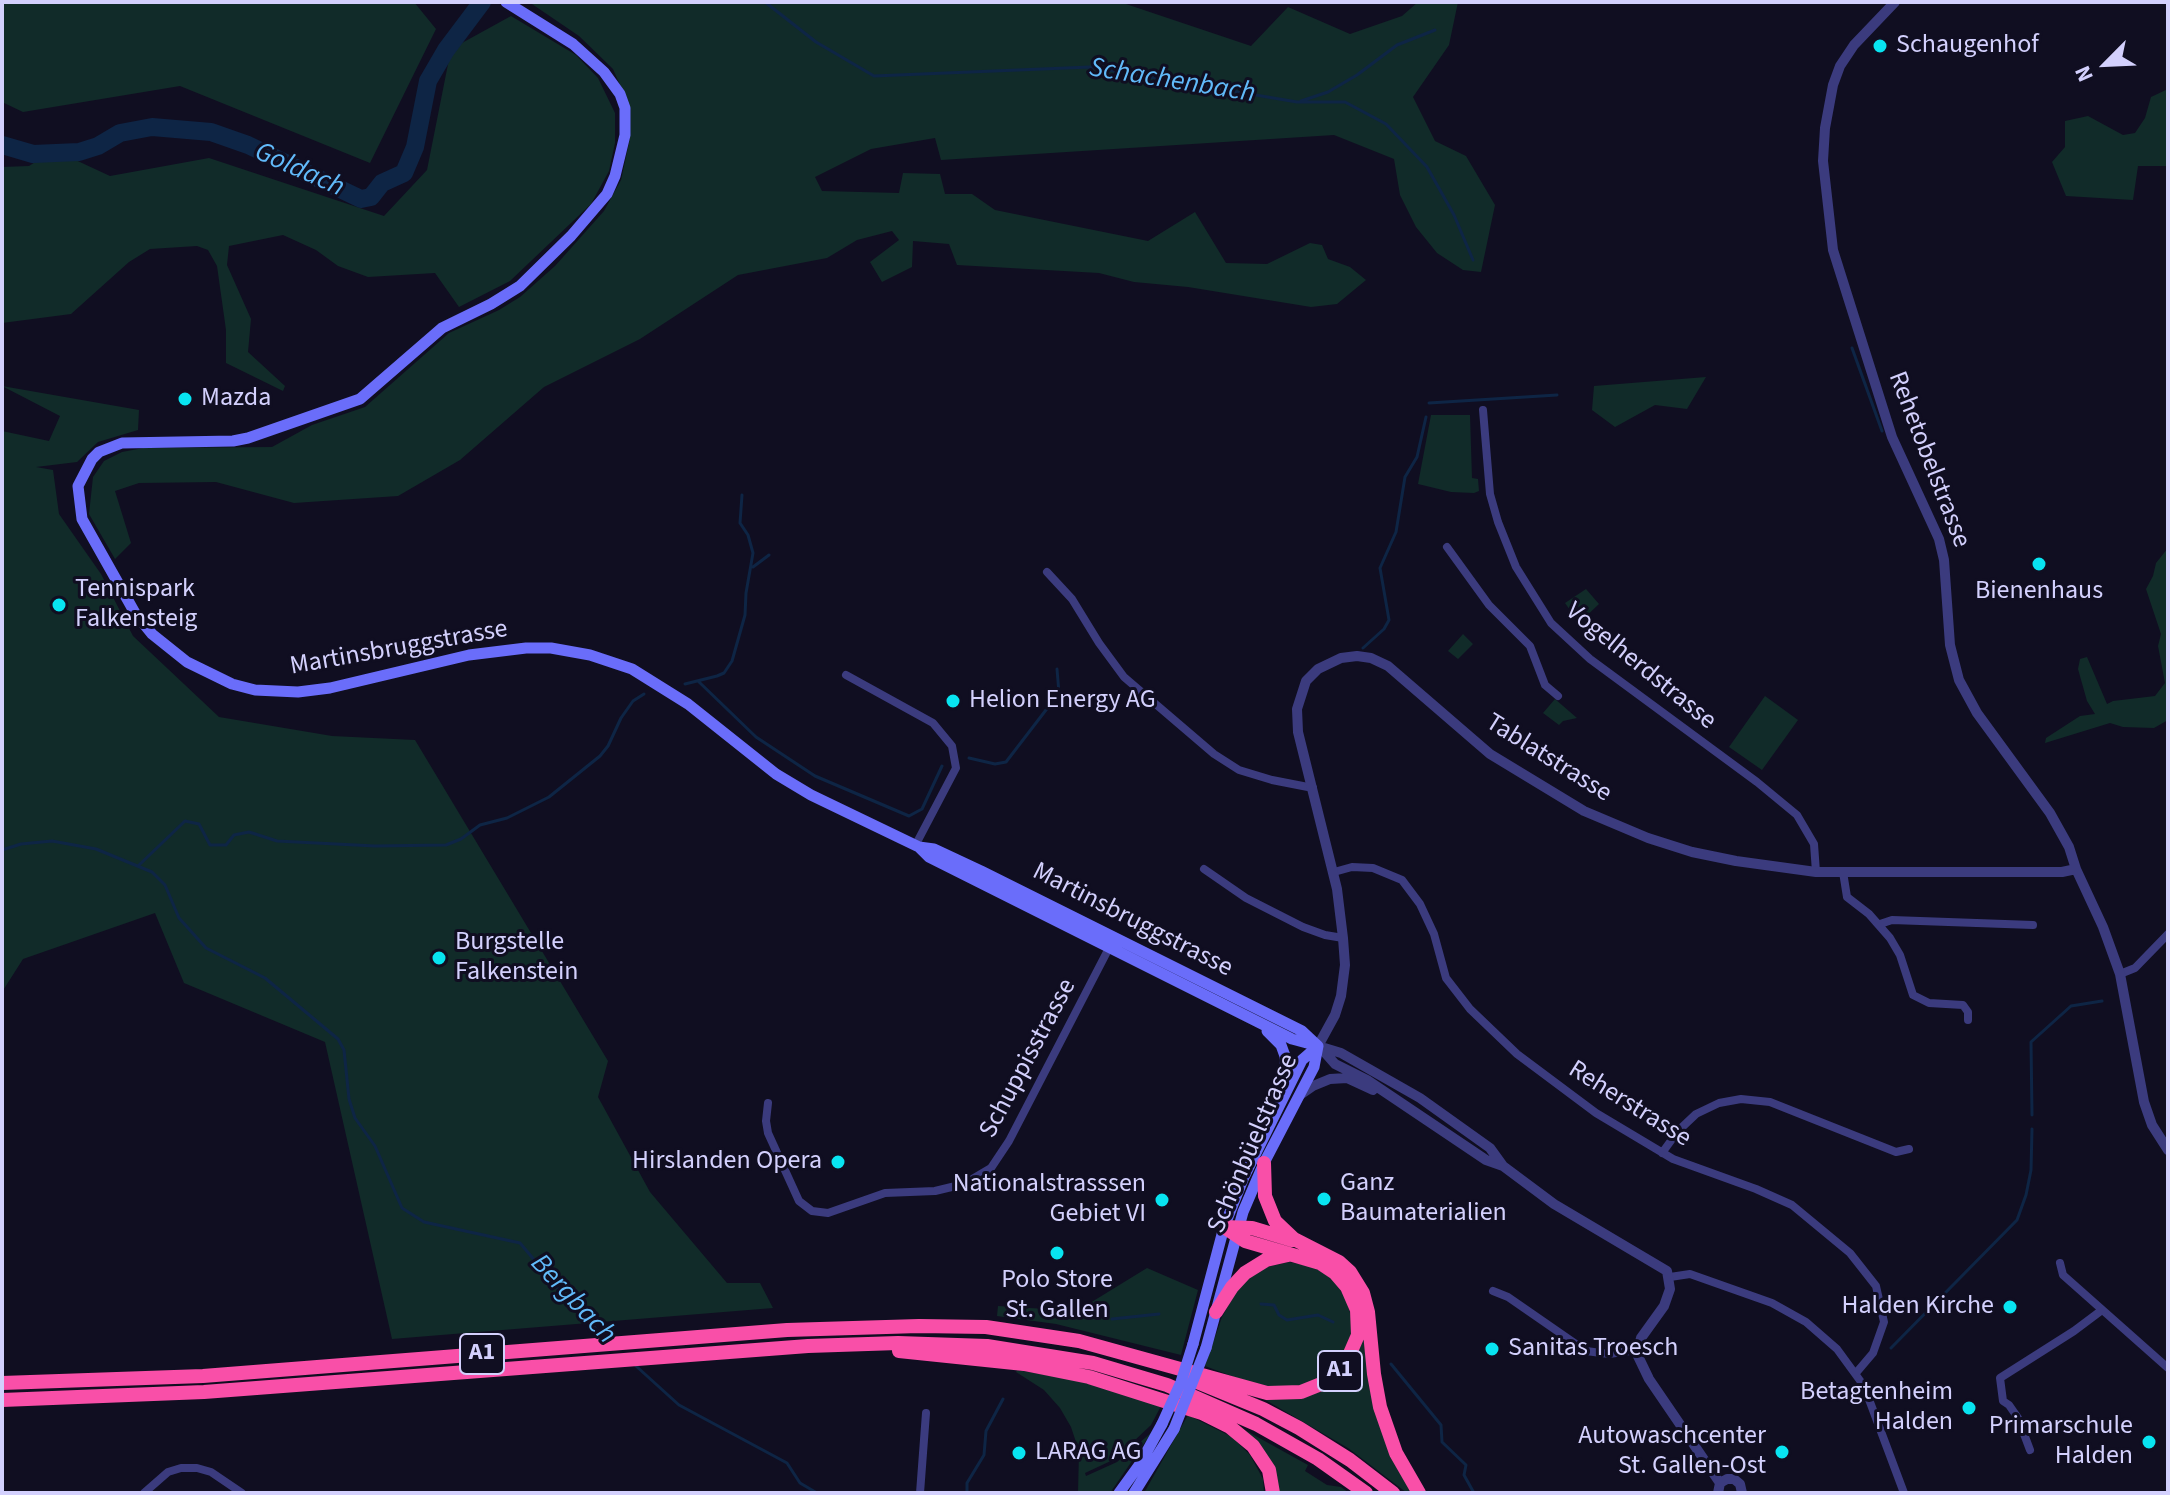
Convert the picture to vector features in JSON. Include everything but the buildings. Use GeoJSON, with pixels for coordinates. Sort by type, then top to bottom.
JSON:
{"type":"FeatureCollection","features":[{"type":"Feature","properties":{"kind":"highway","name":"A1"},"geometry":{"type":"LineString","coordinates":[[2,1383],[106,1381],[857,1326],[954,1326],[1001,1328],[1057,1336],[1134,1354],[1267,1393],[1301,1392],[1326,1382],[1341,1370],[1352,1354],[1358,1335],[1357,1310],[1350,1292],[1339,1277],[1300,1249],[1269,1211],[1263,1183],[1264,1163]]}},
{"type":"Feature","properties":{"kind":"highway","name":"A1"},"geometry":{"type":"LineString","coordinates":[[1232,1230],[1262,1230],[1300,1249],[1339,1262],[1350,1272],[1363,1293],[1368,1312],[1380,1407],[1396,1453],[1419,1493]]}},
{"type":"Feature","properties":{"kind":"highway"},"geometry":{"type":"LineString","coordinates":[[1216,1312],[1236,1282],[1250,1269],[1300,1249]]}},
{"type":"Feature","properties":{"kind":"highway","name":"A1"},"geometry":{"type":"LineString","coordinates":[[831,1344],[1024,1364],[1089,1377],[1160,1398],[1202,1413],[1242,1436],[1265,1463],[1273,1493]]}},
{"type":"Feature","properties":{"kind":"highway","name":"A1"},"geometry":{"type":"LineString","coordinates":[[2,1400],[122,1397],[831,1344],[987,1346],[1059,1356],[1123,1371],[1180,1390],[1256,1424],[1318,1459],[1366,1493]]}},
{"type":"Feature","properties":{"kind":"highway","name":"A1"},"geometry":{"type":"LineString","coordinates":[[1134,1354],[1275,1415],[1350,1460],[1393,1493]]}},
{"type":"Feature","properties":{"kind":"main road","name":"Martinsbruggstrasse"},"geometry":{"type":"LineString","coordinates":[[506,2],[573,44],[604,72],[620,94],[625,108],[625,135],[607,194],[520,286],[442,328],[370,392],[348,405],[233,441],[122,443],[99,452],[85,467],[78,486],[79,509],[85,527],[135,613],[152,634],[187,662],[232,684],[255,690],[298,692],[330,688],[490,652],[551,648],[590,655],[632,669],[658,684],[790,783],[917,846],[934,849],[981,871],[1296,1042],[1318,1046]]}},
{"type":"Feature","properties":{"kind":"main road","name":"Martinsbruggstrasse"},"geometry":{"type":"LineString","coordinates":[[1110,942],[1302,1031],[1318,1046]]}},
{"type":"Feature","properties":{"kind":"main road","name":"Martinsbruggstrasse"},"geometry":{"type":"LineString","coordinates":[[1250,1018],[1281,1045],[1290,1097]]}},
{"type":"Feature","properties":{"kind":"main road","name":"Schönbüelstrasse"},"geometry":{"type":"LineString","coordinates":[[1119,1493],[1140,1464],[1181,1382],[1232,1230],[1264,1163],[1302,1060],[1318,1046]]}},
{"type":"Feature","properties":{"kind":"main road","name":"Schönbüelstrasse"},"geometry":{"type":"LineString","coordinates":[[1134,1493],[1174,1429],[1206,1348],[1244,1177],[1290,1097]]}},
{"type":"Feature","properties":{"kind":"street","name":"Rehetobelstrasse"},"geometry":{"type":"LineString","coordinates":[[1895,2],[1854,45],[1840,66],[1833,85],[1823,161],[1833,250],[1892,437],[1939,539],[1944,560],[1950,645],[1959,680],[1977,713],[2057,825],[2073,857],[2120,974],[2144,1102],[2152,1125],[2168,1150]]}},
{"type":"Feature","properties":{"kind":"street","name":"Vogelherdstrasse"},"geometry":{"type":"LineString","coordinates":[[1483,410],[1490,494],[1498,522],[1516,567],[1551,623],[1590,659],[1797,815],[1814,844],[1816,872]]}},
{"type":"Feature","properties":{"kind":"street"},"geometry":{"type":"LineString","coordinates":[[1447,547],[1489,605],[1530,646],[1545,685],[1558,696]]}},
{"type":"Feature","properties":{"kind":"street"},"geometry":{"type":"LineString","coordinates":[[1047,572],[1072,599],[1124,677],[1214,754],[1239,770],[1313,788]]}},
{"type":"Feature","properties":{"kind":"street","name":"Tablatstrasse"},"geometry":{"type":"LineString","coordinates":[[1318,1046],[1335,1015],[1345,965],[1334,872],[1297,723],[1299,697],[1306,681],[1332,661],[1357,656],[1388,666],[1460,730],[1501,762],[1543,788],[1603,820],[1692,852],[1816,872],[2064,872],[2076,869]]}},
{"type":"Feature","properties":{"kind":"street"},"geometry":{"type":"LineString","coordinates":[[846,675],[933,723],[952,746],[956,768],[917,846]]}},
{"type":"Feature","properties":{"kind":"street","name":"Reherstrasse"},"geometry":{"type":"LineString","coordinates":[[1334,872],[1352,867],[1373,868],[1402,880],[1420,904],[1434,934],[1446,978],[1481,1022],[1517,1054],[1596,1113],[1662,1153],[1792,1205],[1857,1260],[1876,1286],[1884,1322],[1873,1353],[1856,1373]]}},
{"type":"Feature","properties":{"kind":"street"},"geometry":{"type":"LineString","coordinates":[[1204,869],[1246,898],[1303,927],[1343,938]]}},
{"type":"Feature","properties":{"kind":"street"},"geometry":{"type":"LineString","coordinates":[[1843,872],[1847,897],[1880,924],[1900,955],[1913,995],[1929,1003],[1963,1005],[1968,1012],[1968,1020]]}},
{"type":"Feature","properties":{"kind":"street"},"geometry":{"type":"LineString","coordinates":[[1880,924],[1892,920],[2033,925]]}},
{"type":"Feature","properties":{"kind":"street"},"geometry":{"type":"LineString","coordinates":[[2120,974],[2135,968],[2168,934]]}},
{"type":"Feature","properties":{"kind":"street","name":"Schuppisstrasse"},"geometry":{"type":"LineString","coordinates":[[768,1103],[768,1133],[799,1201],[812,1211],[828,1213],[885,1193],[935,1191],[964,1184],[991,1168],[1009,1141],[1110,942]]}},
{"type":"Feature","properties":{"kind":"street","name":"Martinsbruggstrasse"},"geometry":{"type":"LineString","coordinates":[[1318,1046],[1335,1064],[1397,1100],[1486,1160],[1503,1166],[1554,1204],[1661,1266],[1670,1277]]}},
{"type":"Feature","properties":{"kind":"street","name":"Martinsbruggstrasse"},"geometry":{"type":"LineString","coordinates":[[1318,1046],[1341,1053],[1420,1098],[1490,1148],[1503,1166]]}},
{"type":"Feature","properties":{"kind":"street","name":"Martinsbruggstrasse"},"geometry":{"type":"LineString","coordinates":[[1290,1097],[1321,1081],[1347,1078],[1397,1100]]}},
{"type":"Feature","properties":{"kind":"street"},"geometry":{"type":"LineString","coordinates":[[1662,1153],[1696,1114],[1719,1103],[1741,1099],[1762,1100],[1786,1108],[1896,1152],[1909,1149]]}},
{"type":"Feature","properties":{"kind":"street"},"geometry":{"type":"LineString","coordinates":[[2060,1263],[2063,1275],[2168,1368]]}},
{"type":"Feature","properties":{"kind":"street"},"geometry":{"type":"LineString","coordinates":[[1742,1493],[1740,1484],[1734,1479],[1727,1479],[1719,1488],[1644,1370],[1637,1350],[1645,1329],[1667,1298],[1670,1277],[1690,1274],[1772,1303],[1806,1322],[1837,1349],[1856,1373],[1874,1408],[1904,1493]]}},
{"type":"Feature","properties":{"kind":"street"},"geometry":{"type":"LineString","coordinates":[[1493,1291],[1508,1297],[1586,1351],[1609,1354],[1637,1350]]}},
{"type":"Feature","properties":{"kind":"street"},"geometry":{"type":"LineString","coordinates":[[2030,1450],[2018,1418],[2003,1401],[2000,1378],[2102,1310]]}},
{"type":"Feature","properties":{"kind":"street"},"geometry":{"type":"LineString","coordinates":[[920,1493],[926,1413]]}},
{"type":"Feature","properties":{"kind":"street"},"geometry":{"type":"LineString","coordinates":[[144,1493],[168,1472],[181,1468],[211,1472],[242,1493]]}},
{"type":"Feature","properties":{"kind":"green space"},"geometry":{"type":"Polygon","coordinates":[[[2,2],[414,2],[436,29],[370,163],[180,86],[23,112],[2,102],[2,2]]]}},
{"type":"Feature","properties":{"kind":"green space"},"geometry":{"type":"Polygon","coordinates":[[[529,2],[1120,2],[1251,46],[1288,7],[1350,34],[1402,16],[1418,2],[1458,2],[1449,45],[1413,97],[1435,141],[1466,156],[1495,205],[1481,272],[1463,270],[1437,253],[1416,227],[1400,195],[1394,159],[1334,135],[941,160],[935,138],[871,149],[815,177],[822,191],[899,193],[903,173],[940,174],[945,194],[972,194],[995,210],[1148,241],[1195,212],[1226,263],[1267,264],[1310,243],[1322,245],[1328,259],[1350,267],[1366,280],[1337,304],[1311,307],[1188,287],[1134,282],[1099,273],[957,265],[949,244],[913,241],[912,267],[882,282],[870,262],[899,240],[892,231],[857,240],[827,258],[738,275],[640,339],[544,387],[460,460],[398,496],[294,503],[216,482],[139,483],[115,491],[131,543],[115,559],[89,514],[93,477],[104,461],[122,452],[143,448],[272,447],[312,425],[365,407],[449,333],[520,297],[555,266],[604,211],[621,180],[630,138],[630,108],[613,69],[579,36],[529,2]]]}},
{"type":"Feature","properties":{"kind":"green space"},"geometry":{"type":"Polygon","coordinates":[[[511,16],[576,55],[598,78],[615,113],[615,143],[609,171],[591,204],[510,281],[459,307],[435,273],[368,277],[338,266],[316,250],[283,235],[229,246],[227,265],[251,319],[248,352],[285,386],[283,391],[226,363],[226,330],[217,266],[208,250],[197,246],[150,249],[129,262],[71,314],[2,323],[2,167],[29,166],[54,150],[110,176],[209,158],[384,216],[427,170],[451,49],[511,16]]]}},
{"type":"Feature","properties":{"kind":"green space"},"geometry":{"type":"Polygon","coordinates":[[[2168,89],[2168,166],[2138,166],[2133,200],[2066,196],[2052,162],[2065,147],[2065,121],[2088,116],[2123,135],[2135,133],[2145,118],[2151,97],[2168,89]]]}},
{"type":"Feature","properties":{"kind":"green space"},"geometry":{"type":"Polygon","coordinates":[[[1706,377],[1687,409],[1655,405],[1615,427],[1592,410],[1594,386],[1706,377]]]}},
{"type":"Feature","properties":{"kind":"green space"},"geometry":{"type":"Polygon","coordinates":[[[2,386],[139,410],[138,430],[98,442],[77,462],[36,467],[53,470],[59,514],[101,574],[133,636],[219,717],[332,736],[415,740],[608,1061],[598,1097],[650,1192],[727,1283],[760,1283],[773,1308],[392,1339],[325,1042],[184,983],[155,913],[23,959],[2,992],[2,431],[49,441],[60,416],[2,386]]]}},
{"type":"Feature","properties":{"kind":"green space"},"geometry":{"type":"Polygon","coordinates":[[[1431,415],[1470,415],[1472,478],[1478,479],[1479,491],[1451,492],[1418,484],[1431,415]]]}},
{"type":"Feature","properties":{"kind":"green space"},"geometry":{"type":"Polygon","coordinates":[[[2168,548],[2168,720],[2154,728],[2123,727],[2110,723],[2045,743],[2046,738],[2080,716],[2095,714],[2087,701],[2078,669],[2080,659],[2087,657],[2107,704],[2155,696],[2165,683],[2158,646],[2161,634],[2146,589],[2156,563],[2168,548]]]}},
{"type":"Feature","properties":{"kind":"green space"},"geometry":{"type":"Polygon","coordinates":[[[1586,589],[1599,604],[1579,623],[1565,603],[1586,589]]]}},
{"type":"Feature","properties":{"kind":"green space"},"geometry":{"type":"Polygon","coordinates":[[[1463,634],[1473,644],[1458,659],[1448,651],[1463,634]]]}},
{"type":"Feature","properties":{"kind":"green space"},"geometry":{"type":"Polygon","coordinates":[[[1765,696],[1798,720],[1762,770],[1729,747],[1765,696]]]}},
{"type":"Feature","properties":{"kind":"green space"},"geometry":{"type":"Polygon","coordinates":[[[1555,699],[1577,718],[1559,725],[1543,713],[1555,699]]]}},
{"type":"Feature","properties":{"kind":"green space"},"geometry":{"type":"Polygon","coordinates":[[[1289,1262],[1315,1267],[1335,1281],[1347,1301],[1352,1321],[1350,1343],[1338,1365],[1321,1378],[1299,1386],[1273,1387],[1245,1381],[1205,1366],[1222,1317],[1236,1292],[1249,1277],[1267,1267],[1289,1262]]]}},
{"type":"Feature","properties":{"kind":"green space"},"geometry":{"type":"Polygon","coordinates":[[[1147,1268],[1198,1290],[1181,1355],[1056,1324],[997,1316],[998,1306],[1077,1311],[1147,1268]]]}},
{"type":"Feature","properties":{"kind":"green space"},"geometry":{"type":"Polygon","coordinates":[[[1362,1316],[1369,1374],[1413,1493],[1407,1493],[1348,1448],[1262,1398],[1331,1384],[1362,1316]]]}},
{"type":"Feature","properties":{"kind":"green space"},"geometry":{"type":"Polygon","coordinates":[[[1017,1370],[1081,1381],[1161,1406],[1151,1425],[1115,1459],[1085,1473],[1086,1476],[1117,1462],[1152,1432],[1110,1493],[1078,1493],[1079,1451],[1071,1427],[1044,1390],[1017,1370]]]}},
{"type":"Feature","properties":{"kind":"green space"},"geometry":{"type":"Polygon","coordinates":[[[1188,1415],[1232,1437],[1250,1455],[1263,1479],[1264,1493],[1144,1493],[1188,1415]]]}},
{"type":"Feature","properties":{"kind":"green space"},"geometry":{"type":"Polygon","coordinates":[[[1225,1419],[1308,1465],[1305,1471],[1327,1485],[1341,1487],[1349,1493],[1274,1493],[1274,1485],[1225,1419]]]}},
{"type":"Feature","properties":{"kind":"waterway","name":"Goldach"},"geometry":{"type":"LineString","coordinates":[[2,145],[33,154],[79,152],[98,146],[120,133],[152,127],[211,132],[248,145],[361,199],[371,197],[382,183],[404,173],[415,147],[428,81],[446,50],[482,2]]}},
{"type":"Feature","properties":{"kind":"waterway","name":"Schachenbach"},"geometry":{"type":"LineString","coordinates":[[765,2],[816,42],[874,76],[1090,67],[1297,102],[1345,102],[1386,124],[1427,167],[1454,215],[1473,260]]}},
{"type":"Feature","properties":{"kind":"waterway"},"geometry":{"type":"LineString","coordinates":[[1301,101],[1328,92],[1397,45],[1435,30]]}},
{"type":"Feature","properties":{"kind":"waterway","name":"Schachenbach"},"geometry":{"type":"LineString","coordinates":[[1852,348],[1882,431]]}},
{"type":"Feature","properties":{"kind":"waterway"},"geometry":{"type":"LineString","coordinates":[[1429,403],[1557,395]]}},
{"type":"Feature","properties":{"kind":"waterway"},"geometry":{"type":"LineString","coordinates":[[1363,648],[1384,629],[1389,620],[1380,568],[1396,532],[1405,477],[1417,457],[1426,417]]}},
{"type":"Feature","properties":{"kind":"waterway"},"geometry":{"type":"LineString","coordinates":[[685,684],[724,673],[732,661],[745,615],[753,553],[748,535],[740,523],[742,495]]}},
{"type":"Feature","properties":{"kind":"waterway"},"geometry":{"type":"LineString","coordinates":[[753,567],[769,555]]}},
{"type":"Feature","properties":{"kind":"waterway"},"geometry":{"type":"LineString","coordinates":[[969,758],[995,764],[1006,762],[1059,693],[1057,669]]}},
{"type":"Feature","properties":{"kind":"waterway"},"geometry":{"type":"LineString","coordinates":[[698,681],[756,737],[815,776],[909,816],[922,809],[942,766]]}},
{"type":"Feature","properties":{"kind":"waterway"},"geometry":{"type":"LineString","coordinates":[[138,866],[185,821],[199,824],[210,845],[226,845],[234,835],[249,832],[277,841],[375,846],[446,845],[461,839],[480,825],[507,818],[549,797],[600,756],[633,701],[644,694]]}},
{"type":"Feature","properties":{"kind":"waterway","name":"Bergbach"},"geometry":{"type":"LineString","coordinates":[[2,850],[21,844],[52,841],[96,849],[152,872],[165,885],[179,918],[206,948],[265,978],[338,1039],[344,1050],[349,1099],[355,1118],[375,1146],[402,1208],[424,1222],[520,1243],[579,1313],[607,1339]]}},
{"type":"Feature","properties":{"kind":"waterway"},"geometry":{"type":"LineString","coordinates":[[2032,1115],[2031,1042],[2071,1006],[2102,1001]]}},
{"type":"Feature","properties":{"kind":"waterway"},"geometry":{"type":"LineString","coordinates":[[1891,1348],[2017,1220],[2031,1170],[2032,1129]]}},
{"type":"Feature","properties":{"kind":"waterway","name":"Bergbach"},"geometry":{"type":"LineString","coordinates":[[1261,1304],[1274,1305],[1279,1315],[1287,1320],[1318,1315],[1333,1322]]}},
{"type":"Feature","properties":{"kind":"waterway","name":"Bergbach"},"geometry":{"type":"LineString","coordinates":[[1112,1319],[1159,1314]]}},
{"type":"Feature","properties":{"kind":"waterway","name":"Bergbach"},"geometry":{"type":"LineString","coordinates":[[1391,1364],[1441,1425],[1442,1442],[1466,1465],[1464,1475],[1474,1493]]}},
{"type":"Feature","properties":{"kind":"waterway","name":"Bergbach"},"geometry":{"type":"LineString","coordinates":[[636,1366],[679,1405],[787,1463],[800,1483],[817,1493]]}},
{"type":"Feature","properties":{"kind":"waterway","name":"Bergbach"},"geometry":{"type":"LineString","coordinates":[[967,1493],[967,1483],[984,1455],[986,1431],[1003,1399]]}},
{"type":"Feature","properties":{"kind":"place","name":"Schaugenhof"},"geometry":{"type":"Point","coordinates":[1880,46]}},
{"type":"Feature","properties":{"kind":"place","name":"Mazda"},"geometry":{"type":"Point","coordinates":[185,399]}},
{"type":"Feature","properties":{"kind":"place","name":"Bienenhaus"},"geometry":{"type":"Point","coordinates":[2039,564]}},
{"type":"Feature","properties":{"kind":"place","name":"Tennispark Falkensteig"},"geometry":{"type":"Point","coordinates":[59,605]}},
{"type":"Feature","properties":{"kind":"place","name":"Helion Energy AG"},"geometry":{"type":"Point","coordinates":[953,701]}},
{"type":"Feature","properties":{"kind":"place","name":"Burgstelle Falkenstein"},"geometry":{"type":"Point","coordinates":[439,958]}},
{"type":"Feature","properties":{"kind":"place","name":"Hirslanden Opera"},"geometry":{"type":"Point","coordinates":[838,1162]}},
{"type":"Feature","properties":{"kind":"place","name":"Ganz Baumaterialien"},"geometry":{"type":"Point","coordinates":[1324,1199]}},
{"type":"Feature","properties":{"kind":"place","name":"Nationalstrasssen Gebiet VI"},"geometry":{"type":"Point","coordinates":[1162,1200]}},
{"type":"Feature","properties":{"kind":"place","name":"Polo Store St. Gallen"},"geometry":{"type":"Point","coordinates":[1057,1253]}},
{"type":"Feature","properties":{"kind":"place","name":"Halden Kirche"},"geometry":{"type":"Point","coordinates":[2010,1307]}},
{"type":"Feature","properties":{"kind":"place","name":"Sanitas Troesch"},"geometry":{"type":"Point","coordinates":[1492,1349]}},
{"type":"Feature","properties":{"kind":"place","name":"Betagtenheim Halden"},"geometry":{"type":"Point","coordinates":[1969,1408]}},
{"type":"Feature","properties":{"kind":"place","name":"Primarschule Halden"},"geometry":{"type":"Point","coordinates":[2149,1442]}},
{"type":"Feature","properties":{"kind":"place","name":"Autowaschcenter St. Gallen-Ost"},"geometry":{"type":"Point","coordinates":[1782,1452]}},
{"type":"Feature","properties":{"kind":"place","name":"LARAG AG"},"geometry":{"type":"Point","coordinates":[1019,1453]}}]}
